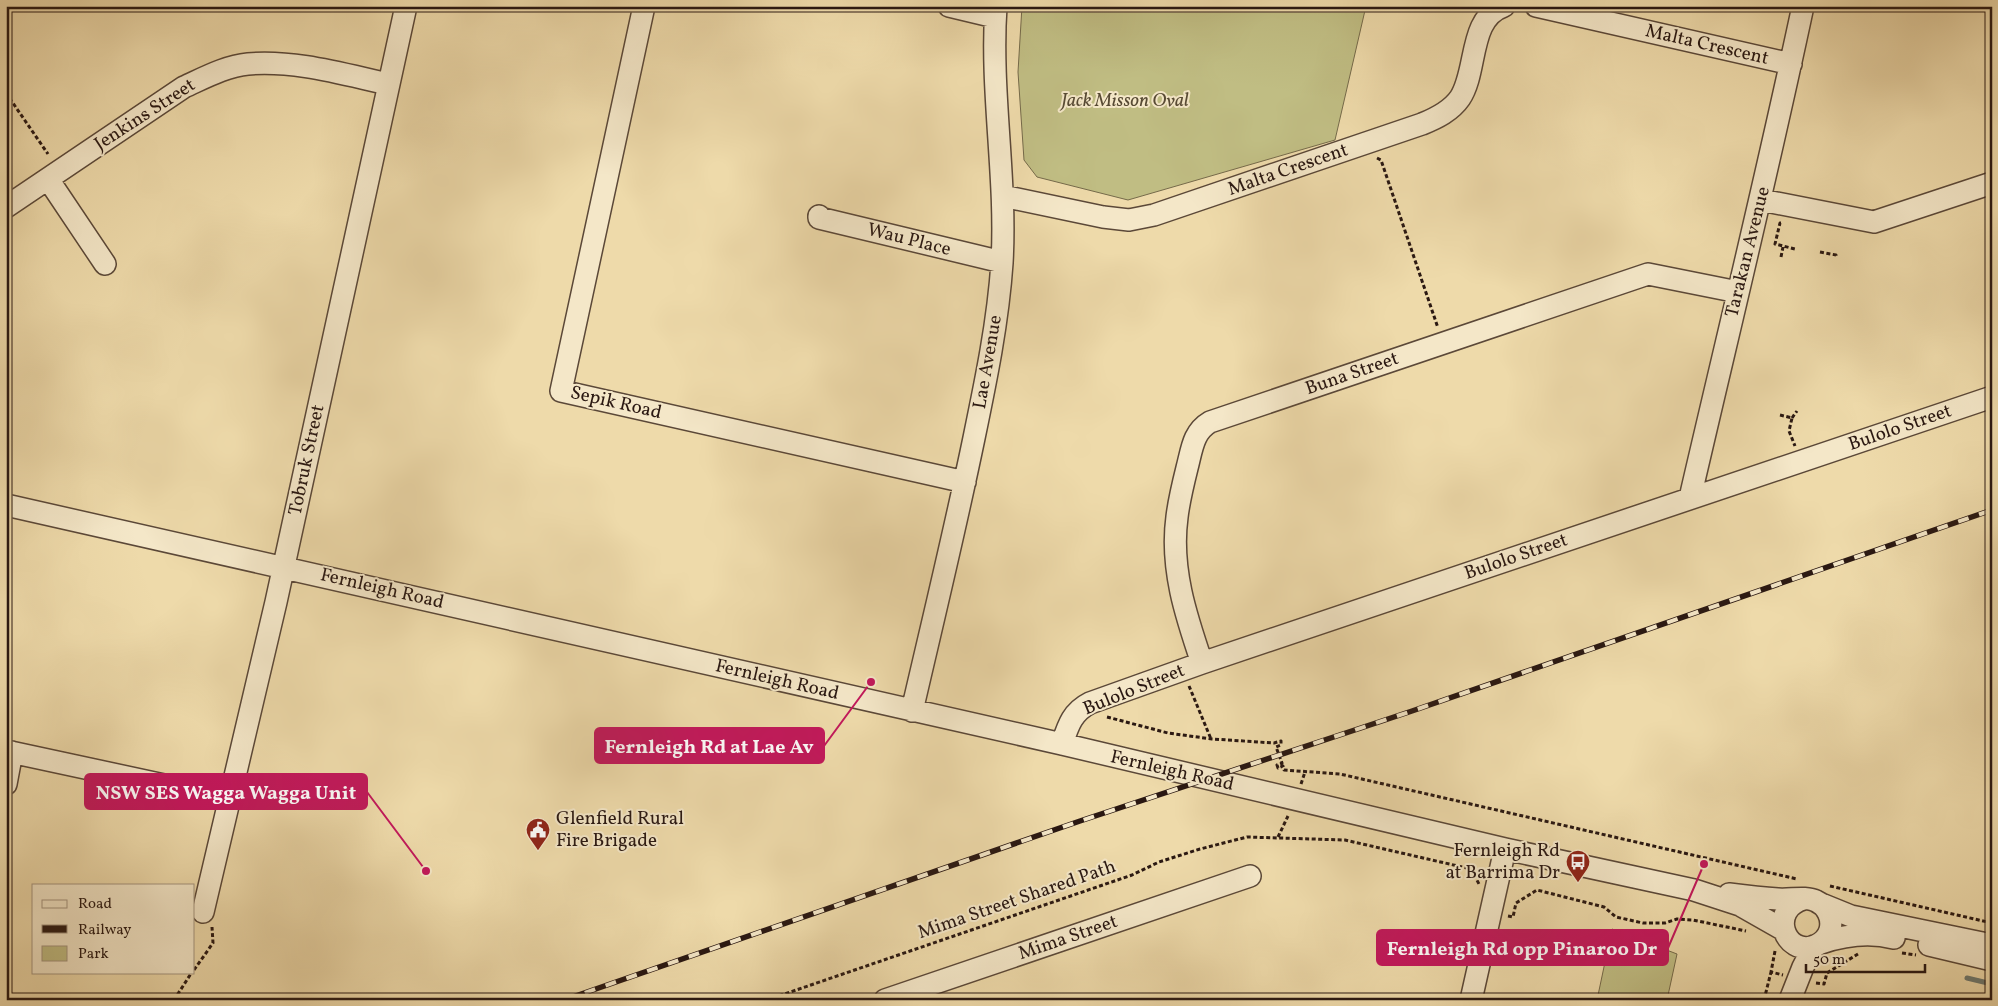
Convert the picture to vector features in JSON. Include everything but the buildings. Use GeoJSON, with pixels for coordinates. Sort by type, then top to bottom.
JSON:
{"type":"FeatureCollection","features":[{"type":"Feature","properties":{"kind":"street","name":"Tobruk Street"},"geometry":{"type":"LineString","coordinates":[[203,912],[284,567],[406,6]]}},
{"type":"Feature","properties":{"kind":"street","name":"Sepik Road"},"geometry":{"type":"LineString","coordinates":[[644,6],[561,391],[965,482]]}},
{"type":"Feature","properties":{"kind":"street"},"geometry":{"type":"LineString","coordinates":[[949,6],[996,12]]}},
{"type":"Feature","properties":{"kind":"street","name":"Malta Crescent"},"geometry":{"type":"LineString","coordinates":[[1003,196],[1102,217],[1129,220],[1154,215],[1437,118],[1451,109],[1460,98],[1466,86],[1478,36],[1485,21],[1497,9],[1504,6]]}},
{"type":"Feature","properties":{"kind":"street","name":"Malta Crescent"},"geometry":{"type":"LineString","coordinates":[[1536,6],[1791,64]]}},
{"type":"Feature","properties":{"kind":"street","name":"Tarakan Avenue"},"geometry":{"type":"LineString","coordinates":[[1690,498],[1761,200],[1803,6]]}},
{"type":"Feature","properties":{"kind":"street","name":"Lae Avenue"},"geometry":{"type":"LineString","coordinates":[[912,711],[965,482],[997,317],[1002,262],[1003,196],[996,64],[996,12]]}},
{"type":"Feature","properties":{"kind":"street","name":"Jenkins Street"},"geometry":{"type":"LineString","coordinates":[[6,207],[184,87],[216,72],[247,64],[282,64],[318,68],[388,84]]}},
{"type":"Feature","properties":{"kind":"street"},"geometry":{"type":"LineString","coordinates":[[48,179],[105,264]]}},
{"type":"Feature","properties":{"kind":"street"},"geometry":{"type":"LineString","coordinates":[[1761,200],[1874,222],[1992,183]]}},
{"type":"Feature","properties":{"kind":"street","name":"Wau Place"},"geometry":{"type":"LineString","coordinates":[[819,216],[819,218],[1002,262]]}},
{"type":"Feature","properties":{"kind":"street","name":"Buna Street"},"geometry":{"type":"LineString","coordinates":[[1202,663],[1184,607],[1175,546],[1177,517],[1197,434],[1202,427],[1210,422],[1648,274],[1738,292]]}},
{"type":"Feature","properties":{"kind":"street","name":"Bulolo Street"},"geometry":{"type":"LineString","coordinates":[[1062,744],[1071,720],[1081,708],[1202,663],[1992,396]]}},
{"type":"Feature","properties":{"kind":"street","name":"Fernleigh Road"},"geometry":{"type":"LineString","coordinates":[[6,504],[1062,744],[1505,849],[1694,890],[1740,905],[1782,938]]}},
{"type":"Feature","properties":{"kind":"street"},"geometry":{"type":"LineString","coordinates":[[6,784],[9,751],[229,799]]}},
{"type":"Feature","properties":{"kind":"street"},"geometry":{"type":"LineString","coordinates":[[1471,1000],[1505,849]]}},
{"type":"Feature","properties":{"kind":"street","name":"Mima Street"},"geometry":{"type":"LineString","coordinates":[[885,1000],[1250,876]]}},
{"type":"Feature","properties":{"kind":"street","name":"Fernleigh Road"},"geometry":{"type":"LineString","coordinates":[[1694,890],[1760,897],[1813,892],[1851,916],[1992,945]]}},
{"type":"Feature","properties":{"kind":"street"},"geometry":{"type":"LineString","coordinates":[[1813,892],[1829,914],[1831,922],[1827,937],[1818,944],[1793,987],[1782,938],[1783,918],[1789,908],[1813,892]]}},
{"type":"Feature","properties":{"kind":"street"},"geometry":{"type":"LineString","coordinates":[[1782,938],[1800,946],[1818,944],[1849,936],[1885,936],[1992,960]]}},
{"type":"Feature","properties":{"kind":"path"},"geometry":{"type":"LineString","coordinates":[[6,93],[48,154]]}},
{"type":"Feature","properties":{"kind":"path"},"geometry":{"type":"LineString","coordinates":[[1364,144],[1368,152],[1381,160],[1443,343]]}},
{"type":"Feature","properties":{"kind":"path"},"geometry":{"type":"LineString","coordinates":[[1784,224],[1780,223],[1775,244],[1795,250]]}},
{"type":"Feature","properties":{"kind":"path"},"geometry":{"type":"LineString","coordinates":[[1781,257],[1783,247]]}},
{"type":"Feature","properties":{"kind":"path"},"geometry":{"type":"LineString","coordinates":[[1820,252],[1836,255],[1836,257]]}},
{"type":"Feature","properties":{"kind":"path"},"geometry":{"type":"LineString","coordinates":[[1797,411],[1792,418],[1790,431],[1800,461]]}},
{"type":"Feature","properties":{"kind":"path"},"geometry":{"type":"LineString","coordinates":[[1780,415],[1792,418]]}},
{"type":"Feature","properties":{"kind":"path"},"geometry":{"type":"LineString","coordinates":[[1187,681],[1211,739]]}},
{"type":"Feature","properties":{"kind":"path"},"geometry":{"type":"LineString","coordinates":[[1081,708],[1168,733],[1211,739],[1274,744],[1281,742],[1281,745],[1276,747],[1282,763],[1277,765],[1278,768],[1283,766],[1284,770],[1340,774],[1813,892],[1992,923]]}},
{"type":"Feature","properties":{"kind":"path"},"geometry":{"type":"LineString","coordinates":[[1278,837],[1296,800]]}},
{"type":"Feature","properties":{"kind":"path","name":"Mima Street Shared Path"},"geometry":{"type":"LineString","coordinates":[[767,1000],[1018,915],[1042,904],[1132,875],[1159,862],[1241,838],[1278,837],[1345,840],[1470,869],[1482,888]]}},
{"type":"Feature","properties":{"kind":"path"},"geometry":{"type":"LineString","coordinates":[[1491,914],[1513,917],[1516,903],[1537,890],[1604,907],[1616,917],[1643,923],[1665,923],[1677,919],[1693,920],[1755,932]]}},
{"type":"Feature","properties":{"kind":"path"},"geometry":{"type":"LineString","coordinates":[[195,968],[213,943],[213,928],[203,912]]}},
{"type":"Feature","properties":{"kind":"path"},"geometry":{"type":"LineString","coordinates":[[1764,1000],[1774,960],[1782,938]]}},
{"type":"Feature","properties":{"kind":"path"},"geometry":{"type":"LineString","coordinates":[[1771,972],[1793,987],[1824,984],[1827,973],[1858,954]]}},
{"type":"Feature","properties":{"kind":"path"},"geometry":{"type":"LineString","coordinates":[[187,974],[187,980]]}},
{"type":"Feature","properties":{"kind":"path"},"geometry":{"type":"LineString","coordinates":[[174,1000],[191,974]]}},
{"type":"Feature","properties":{"kind":"green space","name":"Jack Misson Oval"},"geometry":{"type":"Polygon","coordinates":[[[1022,6],[1366,6],[1335,140],[1128,200],[1037,177],[1024,160],[1018,72],[1022,6]]]}},
{"type":"Feature","properties":{"kind":"green space"},"geometry":{"type":"Polygon","coordinates":[[[1612,929],[1677,954],[1667,1000],[1597,1000],[1612,929]]]}},
{"type":"Feature","properties":{"kind":"waterway"},"geometry":{"type":"LineString","coordinates":[[1967,978],[1992,984]]}},
{"type":"Feature","properties":{"kind":"railway"},"geometry":{"type":"LineString","coordinates":[[564,1000],[1080,821],[1412,711],[1992,510]]}},
{"type":"Feature","properties":{"kind":"place","name":"Fernleigh Rd at Lae Av"},"geometry":{"type":"Point","coordinates":[871,682]}},
{"type":"Feature","properties":{"kind":"place","name":"Glenfield Rural Fire Brigade"},"geometry":{"type":"Point","coordinates":[538,851]}},
{"type":"Feature","properties":{"kind":"place","name":"Fernleigh Rd opp Pinaroo Dr"},"geometry":{"type":"Point","coordinates":[1704,864]}},
{"type":"Feature","properties":{"kind":"place","name":"NSW SES Wagga Wagga Unit"},"geometry":{"type":"Point","coordinates":[426,871]}},
{"type":"Feature","properties":{"kind":"place","name":"Fernleigh Rd at Barrima Dr"},"geometry":{"type":"Point","coordinates":[1578,883]}}]}
